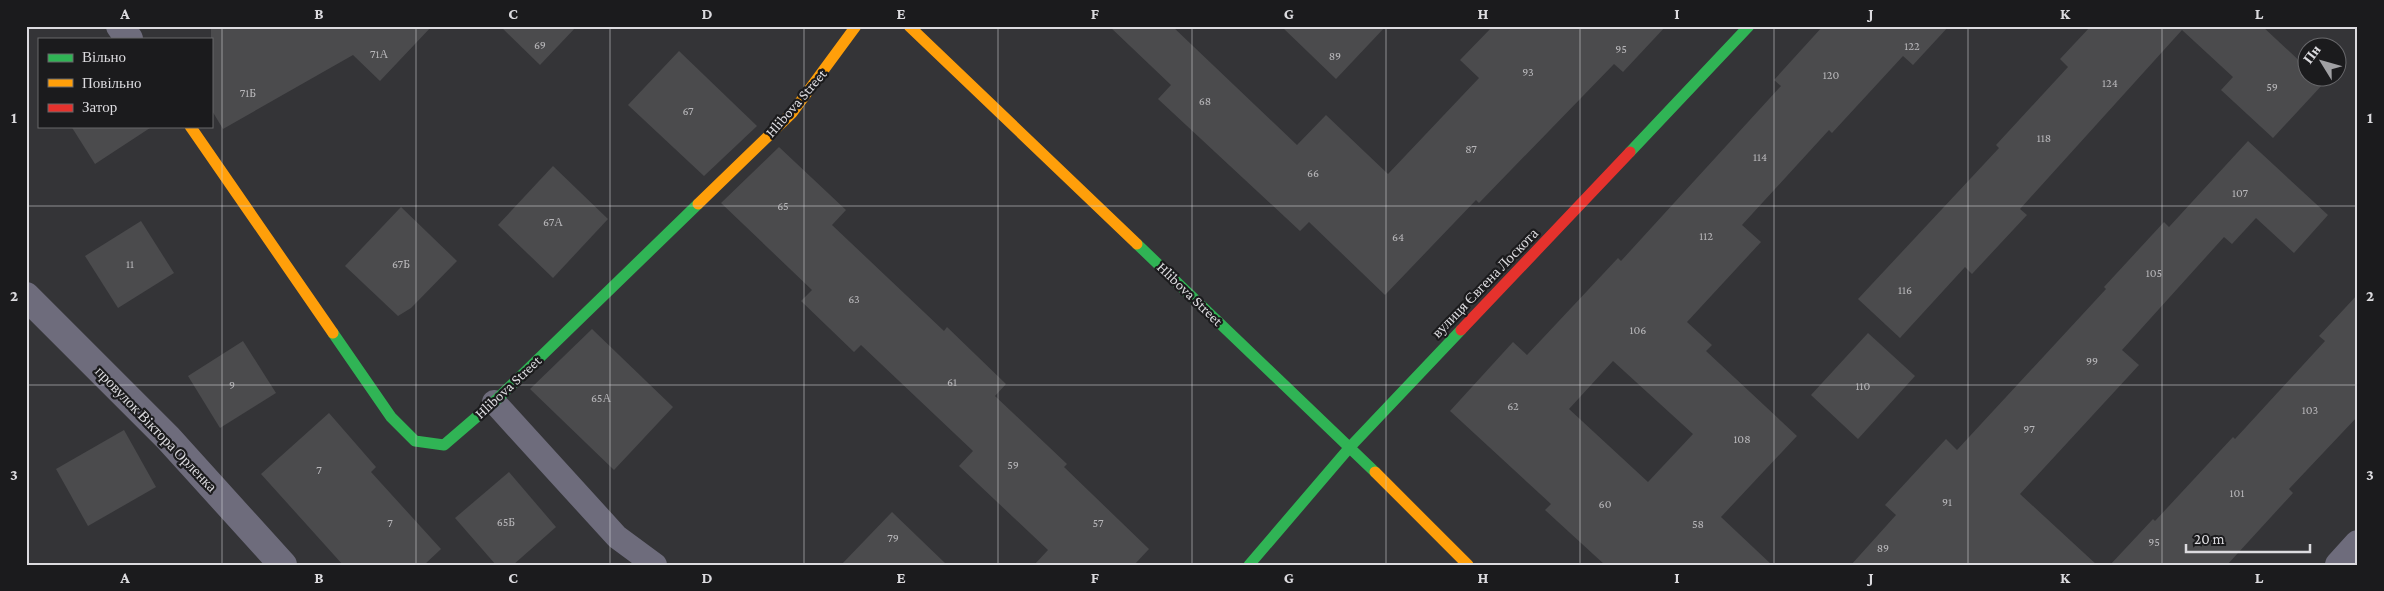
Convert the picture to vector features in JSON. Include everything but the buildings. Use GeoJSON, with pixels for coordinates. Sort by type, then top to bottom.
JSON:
{"type":"FeatureCollection","features":[{"type":"Feature","properties":{"kind":"street"},"geometry":{"type":"LineString","coordinates":[[120,26],[128,38]]}},
{"type":"Feature","properties":{"kind":"street","name":"Hlibova Street"},"geometry":{"type":"LineString","coordinates":[[191,128],[392,417],[415,441],[444,445],[494,402],[792,113],[836,56],[856,26]]}},
{"type":"Feature","properties":{"kind":"street","name":"Hlibova Street"},"geometry":{"type":"LineString","coordinates":[[909,26],[1350,447],[1468,565]]}},
{"type":"Feature","properties":{"kind":"street","name":"вулиця Євгена Лоскота"},"geometry":{"type":"LineString","coordinates":[[1249,565],[1350,447],[1749,26]]}},
{"type":"Feature","properties":{"kind":"street","name":"провулок Віктора Орленка"},"geometry":{"type":"LineString","coordinates":[[26,296],[168,438],[283,565]]}},
{"type":"Feature","properties":{"kind":"street"},"geometry":{"type":"LineString","coordinates":[[2339,565],[2358,544]]}},
{"type":"Feature","properties":{"kind":"lane"},"geometry":{"type":"LineString","coordinates":[[494,402],[617,537],[655,565]]}},
{"type":"Feature","properties":{"kind":"traffic: fast"},"geometry":{"type":"LineString","coordinates":[[1630,152],[1749,26]]}},
{"type":"Feature","properties":{"kind":"traffic: fast"},"geometry":{"type":"LineString","coordinates":[[333,333],[391,417],[415,441],[444,445],[494,402],[698,204]]}},
{"type":"Feature","properties":{"kind":"traffic: fast"},"geometry":{"type":"LineString","coordinates":[[1137,244],[1375,472]]}},
{"type":"Feature","properties":{"kind":"traffic: fast"},"geometry":{"type":"LineString","coordinates":[[1249,565],[1350,447],[1461,330]]}},
{"type":"Feature","properties":{"kind":"traffic: slow"},"geometry":{"type":"LineString","coordinates":[[698,204],[792,113],[856,26]]}},
{"type":"Feature","properties":{"kind":"traffic: slow"},"geometry":{"type":"LineString","coordinates":[[909,26],[1137,244]]}},
{"type":"Feature","properties":{"kind":"traffic: slow"},"geometry":{"type":"LineString","coordinates":[[191,128],[333,333]]}},
{"type":"Feature","properties":{"kind":"traffic: slow"},"geometry":{"type":"LineString","coordinates":[[1375,472],[1468,565]]}},
{"type":"Feature","properties":{"kind":"traffic: jam"},"geometry":{"type":"LineString","coordinates":[[1461,330],[1630,152]]}}]}
